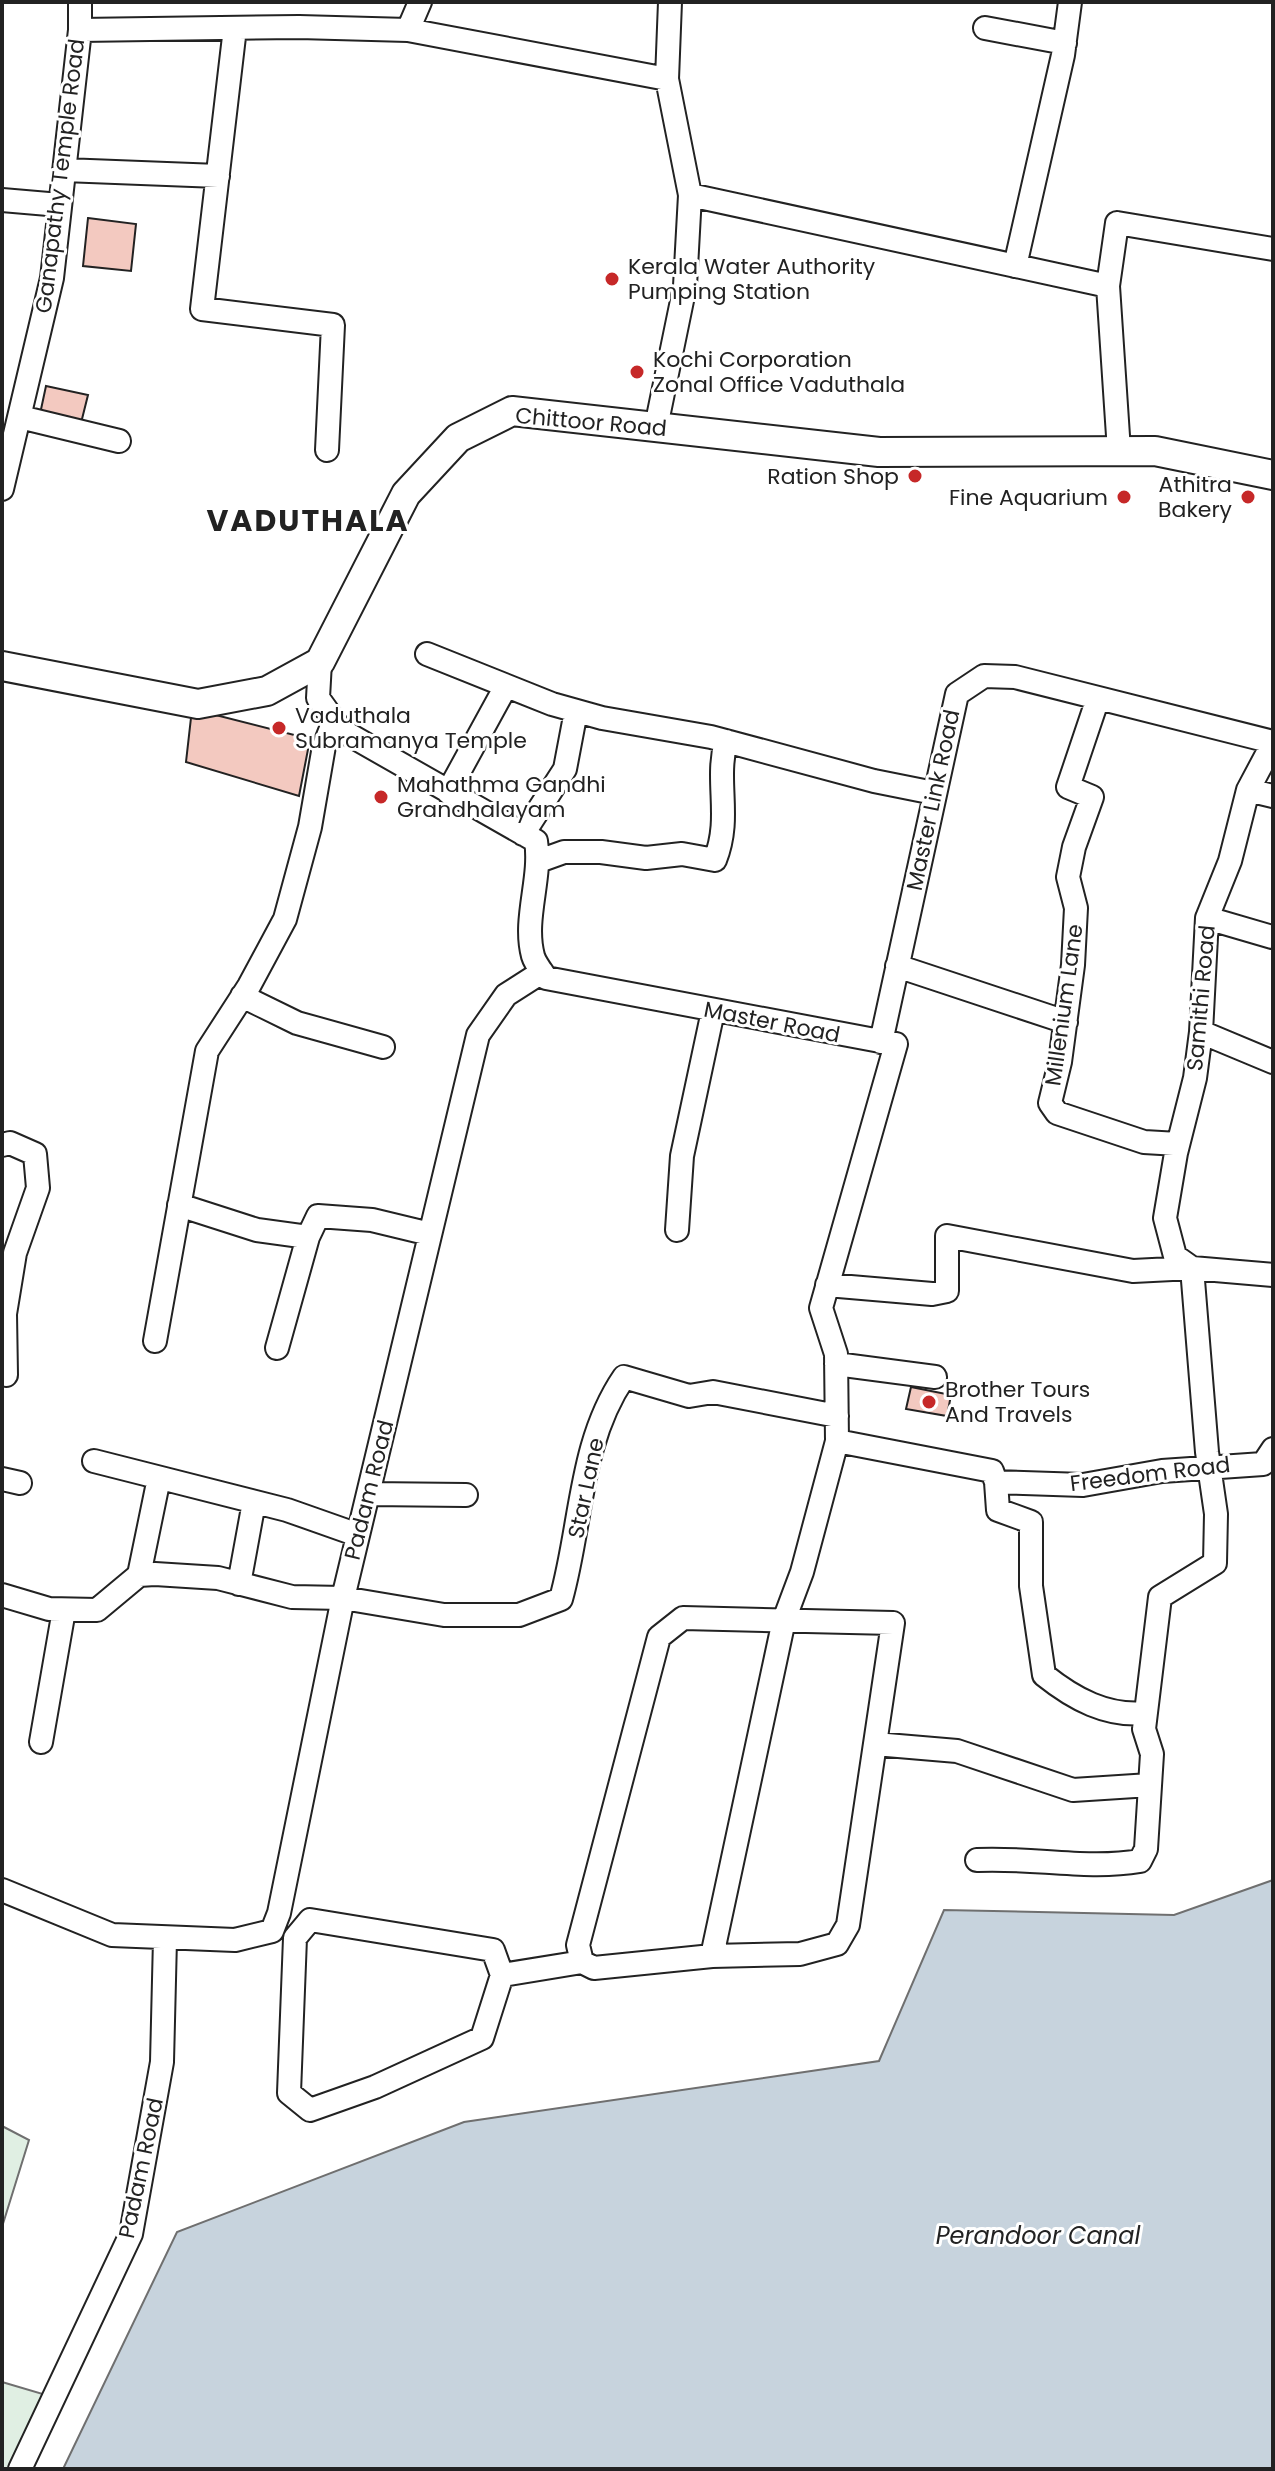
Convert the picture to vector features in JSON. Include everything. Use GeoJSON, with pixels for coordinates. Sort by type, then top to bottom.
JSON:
{"type":"FeatureCollection","features":[{"type":"Feature","properties":{"kind":"main road","name":"Chittoor Road"},"geometry":{"type":"LineString","coordinates":[[320,662],[406,494],[458,438],[512,411],[879,452],[1155,451],[1273,475]]}},
{"type":"Feature","properties":{"kind":"main road"},"geometry":{"type":"LineString","coordinates":[[3,669],[198,704],[267,691],[320,662]]}},
{"type":"Feature","properties":{"kind":"street","name":"Ganapathy Temple Road"},"geometry":{"type":"LineString","coordinates":[[2,489],[52,278],[80,30],[80,2]]}},
{"type":"Feature","properties":{"kind":"street"},"geometry":{"type":"LineString","coordinates":[[408,30],[420,2]]}},
{"type":"Feature","properties":{"kind":"street"},"geometry":{"type":"LineString","coordinates":[[656,427],[685,286],[690,195],[667,79],[670,2]]}},
{"type":"Feature","properties":{"kind":"street"},"geometry":{"type":"LineString","coordinates":[[1015,266],[1065,43],[1070,2]]}},
{"type":"Feature","properties":{"kind":"street"},"geometry":{"type":"LineString","coordinates":[[235,28],[202,309],[333,325],[327,450]]}},
{"type":"Feature","properties":{"kind":"street"},"geometry":{"type":"LineString","coordinates":[[985,28],[1065,43]]}},
{"type":"Feature","properties":{"kind":"street"},"geometry":{"type":"LineString","coordinates":[[80,30],[408,30],[667,79]]}},
{"type":"Feature","properties":{"kind":"street"},"geometry":{"type":"LineString","coordinates":[[64,170],[218,176]]}},
{"type":"Feature","properties":{"kind":"street"},"geometry":{"type":"LineString","coordinates":[[690,195],[1108,286]]}},
{"type":"Feature","properties":{"kind":"street"},"geometry":{"type":"LineString","coordinates":[[2,200],[60,205]]}},
{"type":"Feature","properties":{"kind":"street"},"geometry":{"type":"LineString","coordinates":[[1119,451],[1108,286],[1117,223],[1273,249]]}},
{"type":"Feature","properties":{"kind":"street"},"geometry":{"type":"LineString","coordinates":[[20,417],[119,441]]}},
{"type":"Feature","properties":{"kind":"street"},"geometry":{"type":"LineString","coordinates":[[427,654],[576,711],[726,741],[874,781],[934,793]]}},
{"type":"Feature","properties":{"kind":"street"},"geometry":{"type":"LineString","coordinates":[[320,662],[318,698],[341,730],[536,841],[539,861],[532,923],[533,957],[542,972]]}},
{"type":"Feature","properties":{"kind":"street","name":"Master Link Road"},"geometry":{"type":"LineString","coordinates":[[881,1042],[957,694],[984,676],[1015,677],[1273,742]]}},
{"type":"Feature","properties":{"kind":"street"},"geometry":{"type":"LineString","coordinates":[[448,792],[506,686]]}},
{"type":"Feature","properties":{"kind":"street","name":"Millenium Lane"},"geometry":{"type":"LineString","coordinates":[[1098,698],[1082,737],[1068,787],[1092,797],[1074,847],[1068,877],[1076,908],[1066,1022],[1050,1103],[1057,1113],[1144,1142],[1178,1144]]}},
{"type":"Feature","properties":{"kind":"street"},"geometry":{"type":"LineString","coordinates":[[523,834],[565,769],[576,711]]}},
{"type":"Feature","properties":{"kind":"street"},"geometry":{"type":"LineString","coordinates":[[155,1341],[207,1051],[285,919],[310,827],[324,746],[334,721]]}},
{"type":"Feature","properties":{"kind":"street"},"geometry":{"type":"LineString","coordinates":[[539,861],[564,852],[601,852],[646,858],[682,854],[715,860],[723,840],[724,799],[719,766],[726,741]]}},
{"type":"Feature","properties":{"kind":"street","name":"Samithi Road"},"geometry":{"type":"LineString","coordinates":[[1192,1268],[1175,1256],[1165,1218],[1178,1144],[1195,1078],[1201,1032],[1207,918],[1230,861],[1248,790],[1273,742]]}},
{"type":"Feature","properties":{"kind":"street"},"geometry":{"type":"LineString","coordinates":[[1248,790],[1273,796]]}},
{"type":"Feature","properties":{"kind":"street"},"geometry":{"type":"LineString","coordinates":[[1207,918],[1272,937]]}},
{"type":"Feature","properties":{"kind":"street"},"geometry":{"type":"LineString","coordinates":[[897,966],[1066,1022]]}},
{"type":"Feature","properties":{"kind":"street","name":"Master Road"},"geometry":{"type":"LineString","coordinates":[[542,972],[546,978],[881,1042]]}},
{"type":"Feature","properties":{"kind":"street","name":"Padam Road"},"geometry":{"type":"LineString","coordinates":[[2,1890],[112,1935],[235,1940],[272,1931],[279,1913],[343,1598],[478,1035],[506,995],[542,972]]}},
{"type":"Feature","properties":{"kind":"street"},"geometry":{"type":"LineString","coordinates":[[242,996],[297,1023],[383,1047]]}},
{"type":"Feature","properties":{"kind":"street"},"geometry":{"type":"LineString","coordinates":[[677,1230],[682,1156],[713,1011]]}},
{"type":"Feature","properties":{"kind":"street"},"geometry":{"type":"LineString","coordinates":[[1201,1032],[1273,1062]]}},
{"type":"Feature","properties":{"kind":"street"},"geometry":{"type":"LineString","coordinates":[[712,1956],[784,1620],[802,1572],[837,1441],[836,1364],[821,1308],[896,1044],[881,1042]]}},
{"type":"Feature","properties":{"kind":"street"},"geometry":{"type":"LineString","coordinates":[[2,1145],[10,1143],[35,1154],[38,1188],[15,1253],[5,1314],[6,1375]]}},
{"type":"Feature","properties":{"kind":"street"},"geometry":{"type":"LineString","coordinates":[[179,1205],[257,1230],[308,1237]]}},
{"type":"Feature","properties":{"kind":"street"},"geometry":{"type":"LineString","coordinates":[[277,1348],[308,1237],[318,1216],[372,1220],[430,1234]]}},
{"type":"Feature","properties":{"kind":"street"},"geometry":{"type":"LineString","coordinates":[[827,1285],[932,1294],[947,1291],[947,1236],[1121,1269],[1192,1268],[1273,1275]]}},
{"type":"Feature","properties":{"kind":"street"},"geometry":{"type":"LineString","coordinates":[[977,1860],[1010,1858],[1107,1866],[1140,1861],[1146,1849],[1152,1754],[1144,1729],[1160,1597],[1215,1563],[1216,1514],[1192,1268]]}},
{"type":"Feature","properties":{"kind":"street"},"geometry":{"type":"LineString","coordinates":[[836,1364],[935,1377]]}},
{"type":"Feature","properties":{"kind":"street","name":"Star Lane"},"geometry":{"type":"LineString","coordinates":[[343,1598],[444,1615],[519,1615],[561,1599],[572,1562],[587,1463],[606,1404],[624,1377],[689,1396],[713,1392],[837,1416]]}},
{"type":"Feature","properties":{"kind":"street","name":"Freedom Road"},"geometry":{"type":"LineString","coordinates":[[837,1441],[992,1471],[996,1482],[1083,1485],[1209,1466],[1263,1464],[1273,1449]]}},
{"type":"Feature","properties":{"kind":"street"},"geometry":{"type":"LineString","coordinates":[[94,1461],[254,1502],[358,1535]]}},
{"type":"Feature","properties":{"kind":"street"},"geometry":{"type":"LineString","coordinates":[[2,1595],[49,1609],[97,1610],[139,1575],[159,1478]]}},
{"type":"Feature","properties":{"kind":"street"},"geometry":{"type":"LineString","coordinates":[[996,1482],[998,1510],[1031,1522],[1031,1586],[1044,1675],[1072,1698],[1125,1715],[1146,1713]]}},
{"type":"Feature","properties":{"kind":"street"},"geometry":{"type":"LineString","coordinates":[[368,1494],[466,1495]]}},
{"type":"Feature","properties":{"kind":"street"},"geometry":{"type":"LineString","coordinates":[[239,1584],[254,1502]]}},
{"type":"Feature","properties":{"kind":"street"},"geometry":{"type":"LineString","coordinates":[[139,1575],[218,1578],[292,1597],[343,1598]]}},
{"type":"Feature","properties":{"kind":"street"},"geometry":{"type":"LineString","coordinates":[[41,1742],[64,1610]]}},
{"type":"Feature","properties":{"kind":"street"},"geometry":{"type":"LineString","coordinates":[[502,1975],[582,1962],[594,1968],[712,1956],[800,1954],[837,1944],[848,1925],[893,1623],[683,1618],[659,1637],[578,1945],[582,1962]]}},
{"type":"Feature","properties":{"kind":"street"},"geometry":{"type":"LineString","coordinates":[[875,1744],[957,1751],[1073,1790],[1150,1785]]}},
{"type":"Feature","properties":{"kind":"street"},"geometry":{"type":"LineString","coordinates":[[310,1920],[493,1950],[502,1975],[482,2038],[375,2087],[310,2110],[289,2093],[295,1938],[310,1920]]}},
{"type":"Feature","properties":{"kind":"street","name":"Padam Road"},"geometry":{"type":"LineString","coordinates":[[20,2469],[131,2234],[162,2062],[165,1939]]}},
{"type":"Feature","properties":{"kind":"green space"},"geometry":{"type":"Polygon","coordinates":[[[2,2126],[29,2140],[2,2227],[2,2126]]]}},
{"type":"Feature","properties":{"kind":"green space"},"geometry":{"type":"Polygon","coordinates":[[[2,2382],[53,2397],[14,2469],[2,2469],[2,2382]]]}},
{"type":"Feature","properties":{"kind":"water","name":"Perandoor Canal"},"geometry":{"type":"Polygon","coordinates":[[[1273,1880],[1273,2469],[63,2469],[177,2232],[464,2122],[879,2061],[944,1910],[1174,1915],[1273,1880]]]}},
{"type":"Feature","properties":{"kind":"building"},"geometry":{"type":"Polygon","coordinates":[[[88,218],[136,224],[131,271],[83,266],[88,218]]]}},
{"type":"Feature","properties":{"kind":"building"},"geometry":{"type":"Polygon","coordinates":[[[46,386],[88,395],[81,423],[40,414],[46,386]]]}},
{"type":"Feature","properties":{"kind":"building"},"geometry":{"type":"Polygon","coordinates":[[[192,709],[310,739],[299,796],[186,762],[192,709]]]}},
{"type":"Feature","properties":{"kind":"building","name":"Brother Tours And Travels"},"geometry":{"type":"Polygon","coordinates":[[[911,1387],[951,1395],[947,1416],[906,1409],[911,1387]]]}},
{"type":"Feature","properties":{"kind":"place","name":"Kerala Water Authority Pumping Station"},"geometry":{"type":"Point","coordinates":[612,279]}},
{"type":"Feature","properties":{"kind":"place","name":"Kochi Corporation Zonal Office Vaduthala"},"geometry":{"type":"Point","coordinates":[637,372]}},
{"type":"Feature","properties":{"kind":"place","name":"Ration Shop"},"geometry":{"type":"Point","coordinates":[915,476]}},
{"type":"Feature","properties":{"kind":"place","name":"Fine Aquarium"},"geometry":{"type":"Point","coordinates":[1124,497]}},
{"type":"Feature","properties":{"kind":"place","name":"Athitra Bakery"},"geometry":{"type":"Point","coordinates":[1248,497]}},
{"type":"Feature","properties":{"kind":"place","name":"Vaduthala Subramanya Temple"},"geometry":{"type":"Point","coordinates":[279,728]}},
{"type":"Feature","properties":{"kind":"place","name":"Mahathma Gandhi Grandhalayam"},"geometry":{"type":"Point","coordinates":[381,797]}},
{"type":"Feature","properties":{"kind":"place","name":"Brother Tours And Travels"},"geometry":{"type":"Point","coordinates":[929,1402]}},
{"type":"Feature","properties":{"kind":"district","name":"VADUTHALA"},"geometry":{"type":"Point","coordinates":[308,520]}}]}
